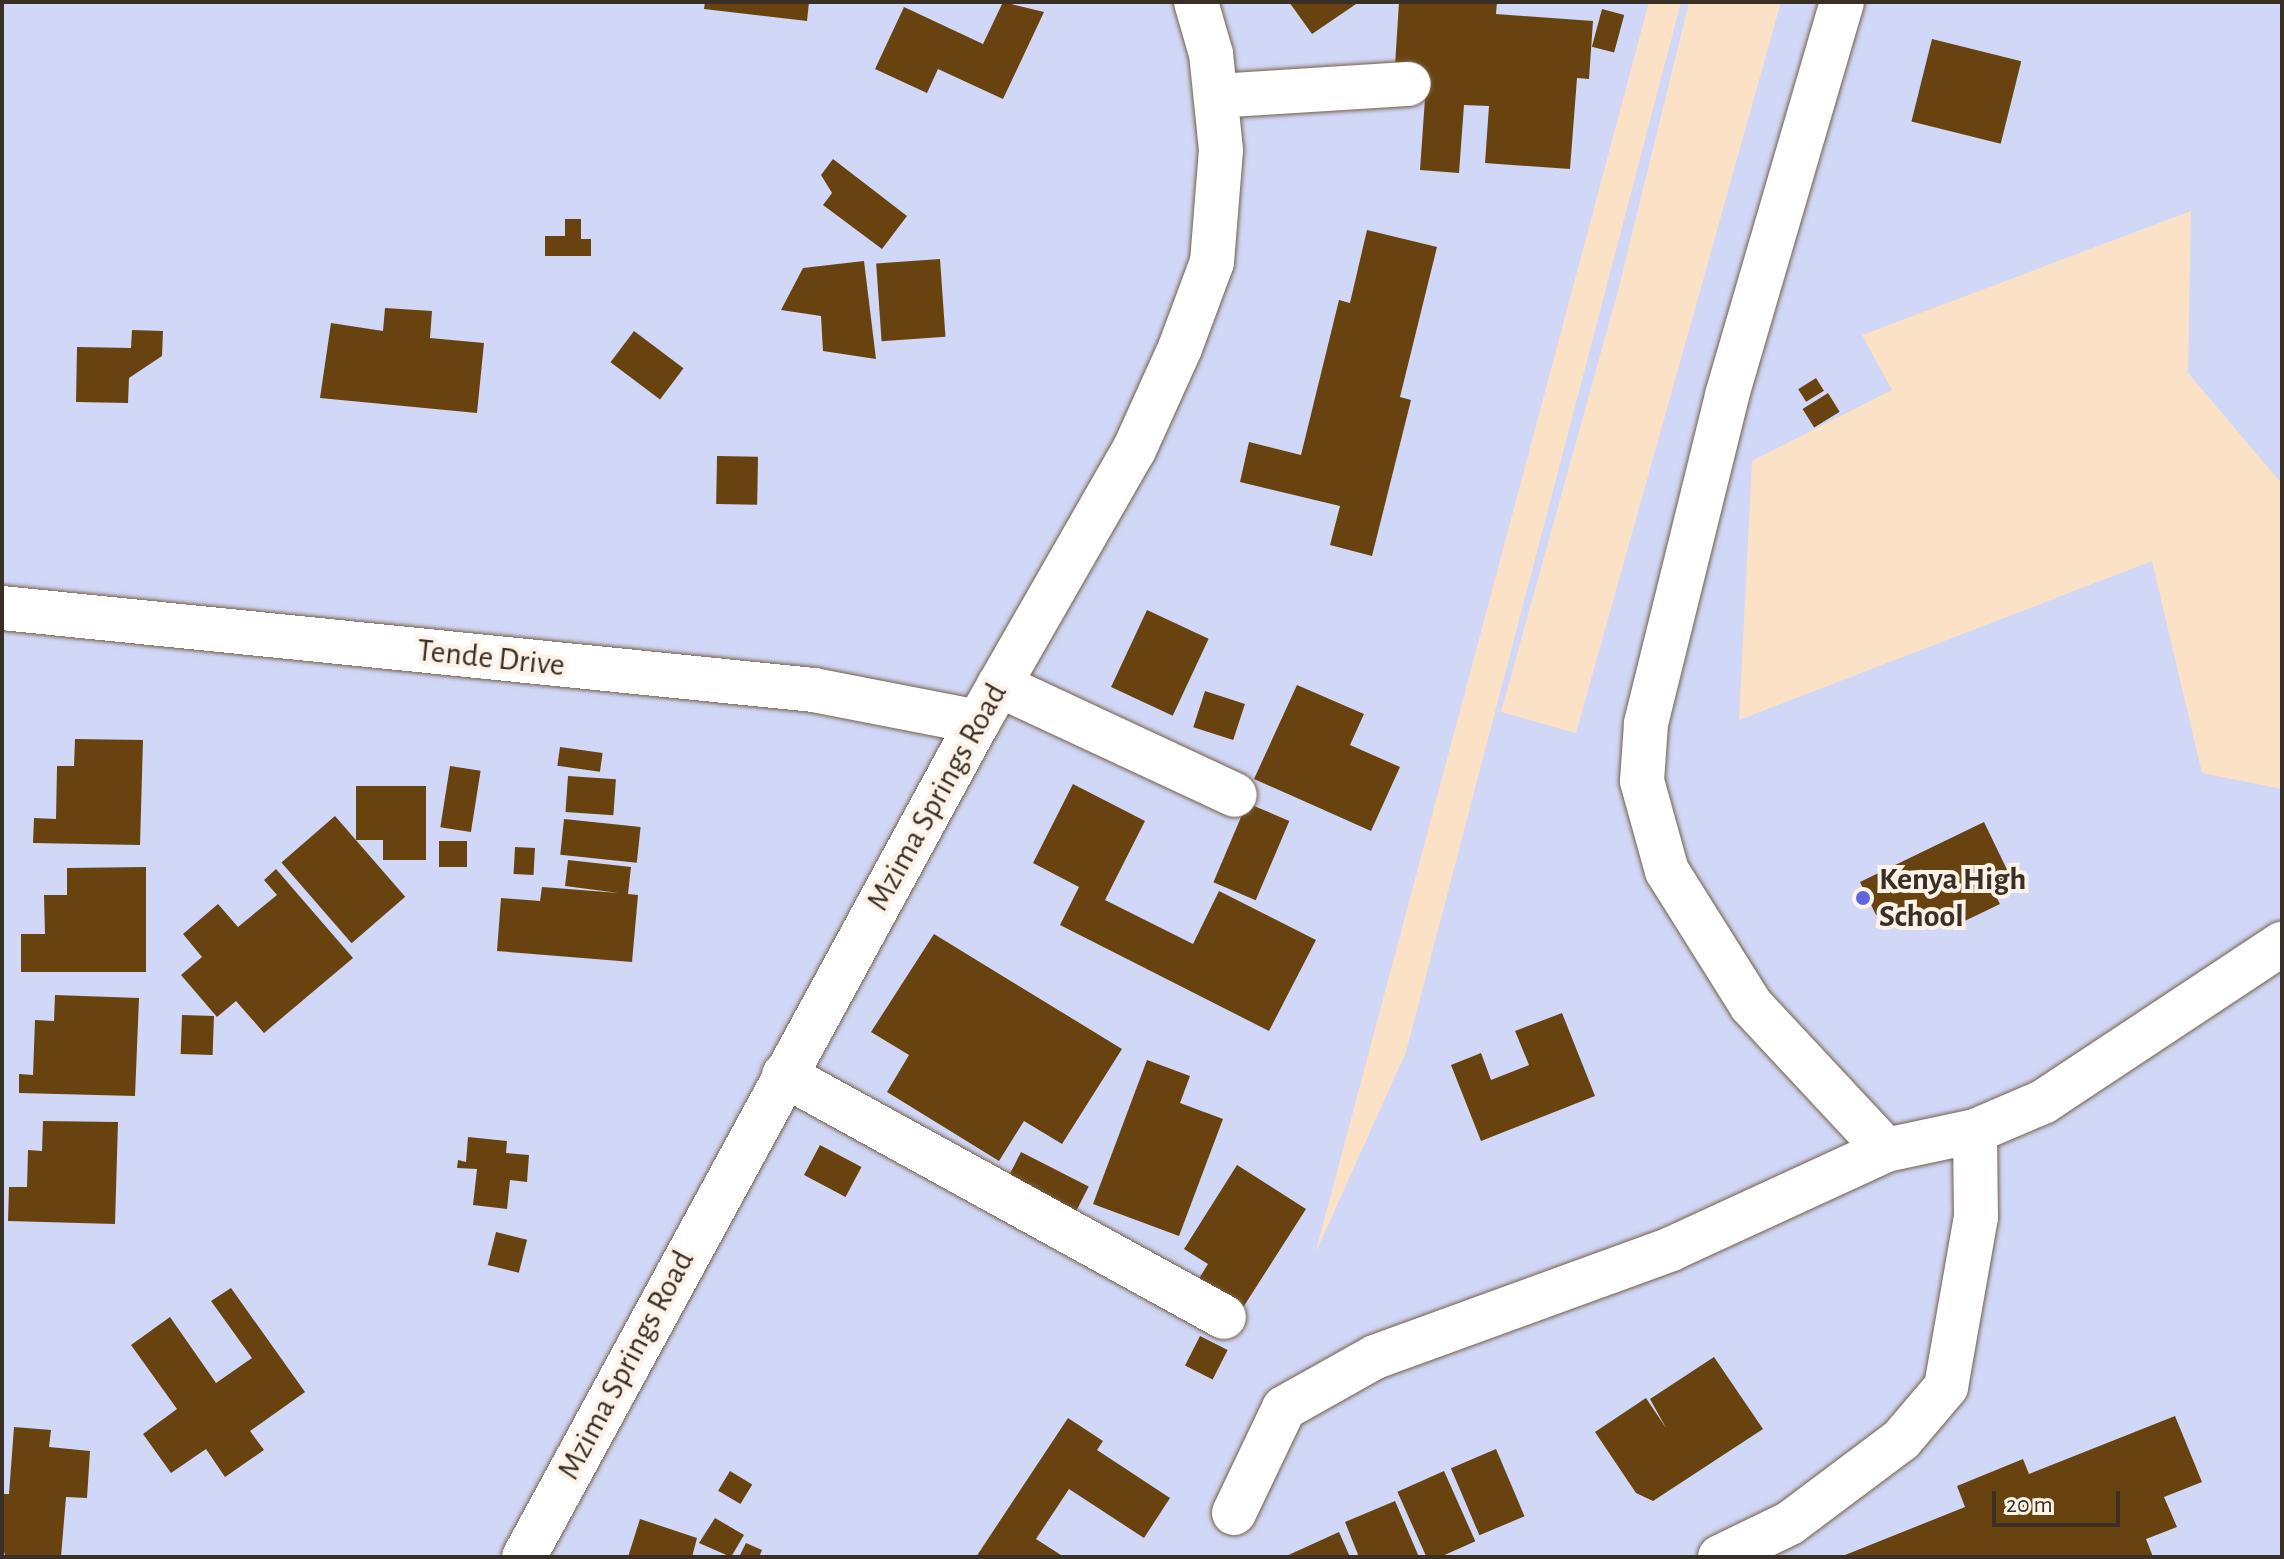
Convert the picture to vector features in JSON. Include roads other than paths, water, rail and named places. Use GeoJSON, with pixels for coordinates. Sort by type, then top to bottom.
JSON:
{"type":"FeatureCollection","features":[{"type":"Feature","properties":{"kind":"street","name":"Mzima Springs Road"},"geometry":{"type":"LineString","coordinates":[[524,1557],[784,1075],[989,703],[1134,450],[1191,320],[1212,262],[1221,150],[1216,96],[1196,2]]}},
{"type":"Feature","properties":{"kind":"street"},"geometry":{"type":"LineString","coordinates":[[1842,2],[1723,411],[1646,724],[1642,781],[1667,871],[1751,1005],[1886,1150]]}},
{"type":"Feature","properties":{"kind":"street"},"geometry":{"type":"LineString","coordinates":[[1216,96],[1409,84]]}},
{"type":"Feature","properties":{"kind":"street","name":"Tende Drive"},"geometry":{"type":"LineString","coordinates":[[2,608],[814,690],[989,703],[1235,795]]}},
{"type":"Feature","properties":{"kind":"street"},"geometry":{"type":"LineString","coordinates":[[1234,1513],[1284,1408],[1375,1357],[1671,1249],[1886,1150],[1975,1131],[2043,1102],[2282,944]]}},
{"type":"Feature","properties":{"kind":"street"},"geometry":{"type":"LineString","coordinates":[[784,1075],[1224,1317]]}},
{"type":"Feature","properties":{"kind":"street"},"geometry":{"type":"LineString","coordinates":[[1720,1557],[1790,1523],[1901,1440],[1946,1387],[1976,1217],[1975,1131]]}},
{"type":"Feature","properties":{"kind":"place","name":"Kenya High School"},"geometry":{"type":"Point","coordinates":[1863,898]}}]}
